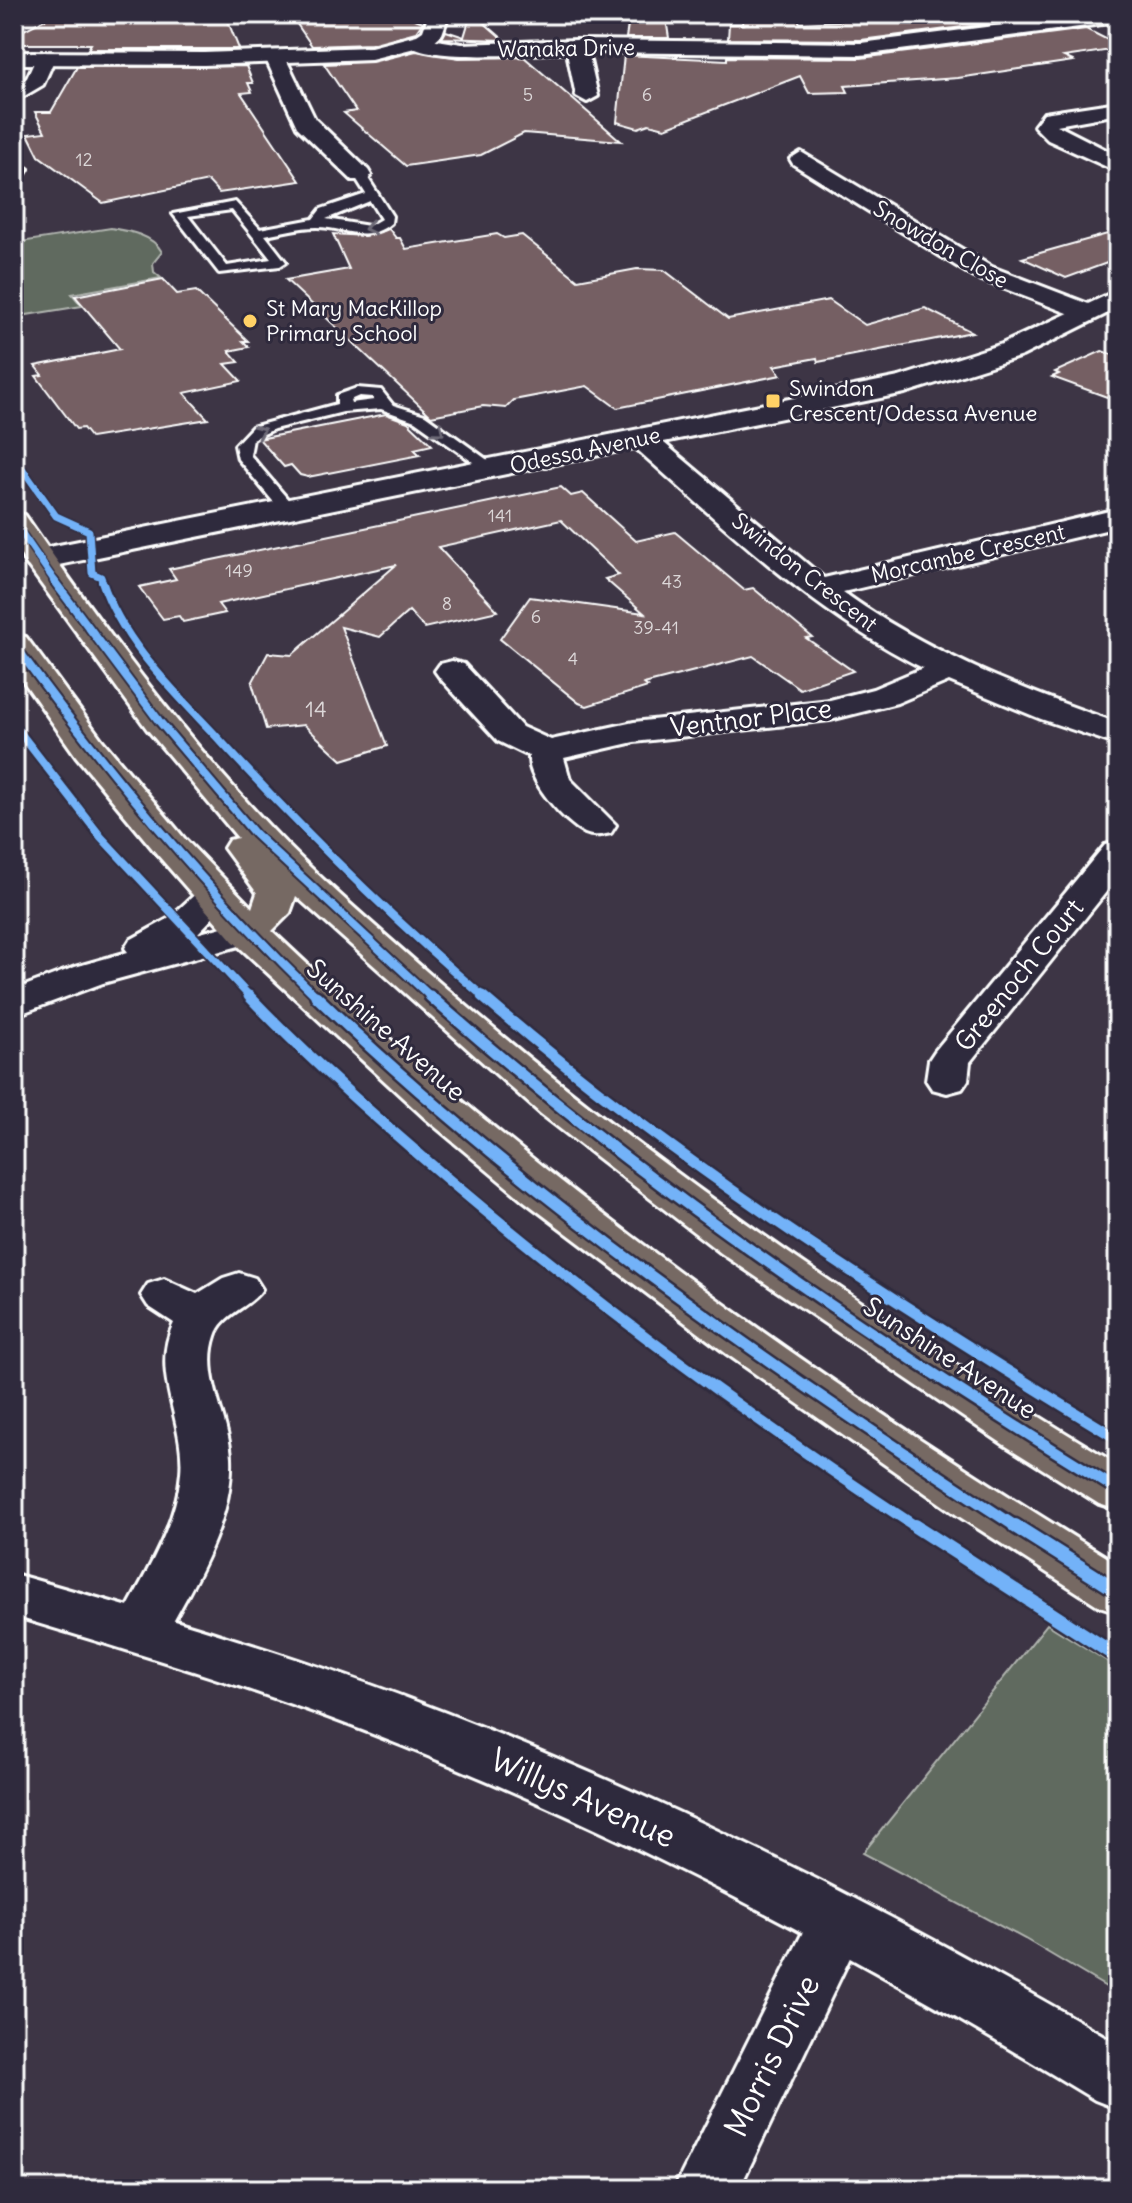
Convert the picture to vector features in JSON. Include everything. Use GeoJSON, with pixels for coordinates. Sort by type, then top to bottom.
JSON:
{"type":"FeatureCollection","features":[{"type":"Feature","properties":{"kind":"main road","name":"Sunshine Avenue"},"geometry":{"type":"LineString","coordinates":[[14,522],[26,562],[258,837],[429,997],[611,1147],[844,1315],[960,1393],[1118,1490]]}},
{"type":"Feature","properties":{"kind":"main road","name":"Sunshine Avenue"},"geometry":{"type":"LineString","coordinates":[[14,644],[81,740],[214,897],[305,989],[456,1122],[654,1278],[902,1451],[1118,1591]]}},
{"type":"Feature","properties":{"kind":"main road"},"geometry":{"type":"LineString","coordinates":[[170,736],[206,806],[269,877],[277,893],[270,913],[247,932]]}},
{"type":"Feature","properties":{"kind":"street"},"geometry":{"type":"LineString","coordinates":[[418,43],[432,34],[439,14]]}},
{"type":"Feature","properties":{"kind":"street","name":"Wanaka Drive"},"geometry":{"type":"LineString","coordinates":[[14,58],[275,57],[371,53],[418,43],[462,50],[696,38],[861,49],[1118,16]]}},
{"type":"Feature","properties":{"kind":"street"},"geometry":{"type":"LineString","coordinates":[[953,17],[984,35]]}},
{"type":"Feature","properties":{"kind":"street"},"geometry":{"type":"LineString","coordinates":[[576,46],[587,96]]}},
{"type":"Feature","properties":{"kind":"street"},"geometry":{"type":"LineString","coordinates":[[275,57],[305,122],[360,175]]}},
{"type":"Feature","properties":{"kind":"street"},"geometry":{"type":"LineString","coordinates":[[14,96],[36,81],[45,58]]}},
{"type":"Feature","properties":{"kind":"street"},"geometry":{"type":"LineString","coordinates":[[1118,108],[1052,118],[1045,126],[1056,135],[1118,165]]}},
{"type":"Feature","properties":{"kind":"street","name":"Snowdon Close"},"geometry":{"type":"LineString","coordinates":[[801,159],[983,272],[1090,313]]}},
{"type":"Feature","properties":{"kind":"street","name":"Odessa Avenue"},"geometry":{"type":"LineString","coordinates":[[26,562],[940,375],[1012,350],[1118,298]]}},
{"type":"Feature","properties":{"kind":"street","name":"Swindon Crescent"},"geometry":{"type":"LineString","coordinates":[[641,438],[819,588],[869,624],[949,669],[1046,710],[1118,735]]}},
{"type":"Feature","properties":{"kind":"street","name":"Morcambe Crescent"},"geometry":{"type":"LineString","coordinates":[[819,588],[1118,518]]}},
{"type":"Feature","properties":{"kind":"street","name":"Ventnor Place"},"geometry":{"type":"LineString","coordinates":[[547,751],[634,732],[830,710],[885,696],[949,669]]}},
{"type":"Feature","properties":{"kind":"street"},"geometry":{"type":"LineString","coordinates":[[452,671],[510,734],[547,751],[546,769],[552,781],[603,830]]}},
{"type":"Feature","properties":{"kind":"street","name":"Greenoch Court"},"geometry":{"type":"LineString","coordinates":[[939,1066],[1118,853]]}},
{"type":"Feature","properties":{"kind":"street"},"geometry":{"type":"LineString","coordinates":[[14,1004],[89,975],[167,937],[214,897]]}},
{"type":"Feature","properties":{"kind":"street"},"geometry":{"type":"LineString","coordinates":[[89,975],[247,932]]}},
{"type":"Feature","properties":{"kind":"street"},"geometry":{"type":"LineString","coordinates":[[141,1631],[194,1523],[206,1473],[204,1435],[186,1365],[182,1306],[239,1289]]}},
{"type":"Feature","properties":{"kind":"street","name":"Willys Avenue"},"geometry":{"type":"LineString","coordinates":[[14,1595],[246,1664],[479,1751],[703,1852],[1007,2011],[1118,2079]]}},
{"type":"Feature","properties":{"kind":"street","name":"Morris Drive"},"geometry":{"type":"LineString","coordinates":[[706,2189],[838,1922]]}},
{"type":"Feature","properties":{"kind":"lane"},"geometry":{"type":"LineString","coordinates":[[256,233],[322,223],[352,231],[378,228],[387,220],[380,202],[372,196],[360,175]]}},
{"type":"Feature","properties":{"kind":"lane"},"geometry":{"type":"LineString","coordinates":[[322,223],[319,219],[325,212],[372,196]]}},
{"type":"Feature","properties":{"kind":"lane"},"geometry":{"type":"LineString","coordinates":[[235,206],[256,233],[280,262],[224,270],[179,214],[235,206]]}},
{"type":"Feature","properties":{"kind":"lane"},"geometry":{"type":"LineString","coordinates":[[288,509],[243,456],[240,448],[245,438],[261,428],[345,406],[364,409],[383,401],[388,408],[428,422],[492,469]]}},
{"type":"Feature","properties":{"kind":"shaded area"},"geometry":{"type":"Polygon","coordinates":[[[111,228],[140,235],[158,246],[162,252],[153,263],[154,272],[161,278],[72,294],[82,306],[14,317],[14,243],[111,228]]]}},
{"type":"Feature","properties":{"kind":"shaded area"},"geometry":{"type":"Polygon","coordinates":[[[1047,1624],[1118,1668],[1118,1994],[1025,1939],[863,1853],[1047,1624]]]}},
{"type":"Feature","properties":{"kind":"building"},"geometry":{"type":"Polygon","coordinates":[[[55,14],[225,14],[239,49],[88,49],[91,44],[14,44],[14,35],[55,14]]]}},
{"type":"Feature","properties":{"kind":"building"},"geometry":{"type":"Polygon","coordinates":[[[290,14],[402,14],[423,22],[416,32],[371,44],[312,46],[290,14]]]}},
{"type":"Feature","properties":{"kind":"building"},"geometry":{"type":"Polygon","coordinates":[[[471,14],[504,40],[442,38],[446,31],[464,37],[471,14]]]}},
{"type":"Feature","properties":{"kind":"building"},"geometry":{"type":"Polygon","coordinates":[[[740,14],[795,14],[800,23],[926,17],[932,23],[1000,14],[1057,15],[861,40],[728,39],[729,24],[743,24],[740,14]]]}},
{"type":"Feature","properties":{"kind":"building"},"geometry":{"type":"Polygon","coordinates":[[[629,18],[666,19],[669,38],[626,38],[629,18]]]}},
{"type":"Feature","properties":{"kind":"building"},"geometry":{"type":"Polygon","coordinates":[[[1086,29],[1118,45],[1118,49],[1064,57],[1073,61],[958,78],[845,86],[848,92],[809,93],[800,76],[665,128],[649,124],[638,128],[617,122],[624,55],[727,60],[727,57],[861,58],[1086,29]]]}},
{"type":"Feature","properties":{"kind":"building"},"geometry":{"type":"Polygon","coordinates":[[[416,51],[459,58],[524,57],[621,141],[524,133],[481,155],[406,166],[344,113],[356,111],[324,64],[372,62],[416,51]]]}},
{"type":"Feature","properties":{"kind":"building"},"geometry":{"type":"Polygon","coordinates":[[[246,66],[253,83],[248,83],[252,92],[241,93],[300,181],[219,193],[208,181],[103,203],[39,156],[28,134],[45,132],[35,112],[51,112],[77,67],[246,66]]]}},
{"type":"Feature","properties":{"kind":"building"},"geometry":{"type":"Polygon","coordinates":[[[389,229],[396,238],[400,238],[406,249],[497,234],[504,238],[522,235],[578,280],[637,269],[664,270],[728,319],[829,300],[865,325],[925,308],[972,332],[818,362],[817,358],[774,366],[781,375],[617,408],[587,386],[514,400],[506,408],[483,406],[431,416],[286,280],[349,269],[333,234],[364,236],[389,229]]]}},
{"type":"Feature","properties":{"kind":"building"},"geometry":{"type":"Polygon","coordinates":[[[1118,231],[1118,259],[1066,278],[1022,258],[1118,231]]]}},
{"type":"Feature","properties":{"kind":"building"},"geometry":{"type":"Polygon","coordinates":[[[163,279],[177,294],[196,291],[248,341],[243,341],[249,347],[229,351],[239,362],[225,364],[241,381],[184,393],[208,419],[91,438],[83,428],[76,429],[36,376],[42,375],[35,366],[120,349],[75,296],[163,279]]]}},
{"type":"Feature","properties":{"kind":"building"},"geometry":{"type":"Polygon","coordinates":[[[1102,351],[1118,357],[1118,401],[1052,377],[1059,374],[1055,372],[1102,351]]]}},
{"type":"Feature","properties":{"kind":"building"},"geometry":{"type":"Polygon","coordinates":[[[386,414],[408,422],[432,445],[414,449],[420,455],[308,477],[300,475],[291,465],[284,467],[259,439],[386,414]]]}},
{"type":"Feature","properties":{"kind":"building"},"geometry":{"type":"Polygon","coordinates":[[[561,487],[571,496],[583,493],[636,541],[675,532],[744,590],[753,588],[812,637],[806,638],[853,671],[800,689],[753,656],[644,684],[648,687],[587,706],[579,703],[500,639],[530,597],[644,613],[605,579],[619,575],[561,520],[438,547],[498,611],[424,628],[409,611],[380,637],[341,627],[387,746],[342,760],[304,725],[266,729],[252,683],[268,653],[292,655],[396,565],[218,604],[225,613],[183,622],[179,616],[163,619],[139,587],[176,579],[169,569],[561,487]]]}},
{"type":"Feature","properties":{"kind":"cycle path"},"geometry":{"type":"LineString","coordinates":[[14,457],[56,516],[89,531],[92,573],[101,577],[116,615],[142,653],[299,827],[404,928],[515,1024],[630,1116],[750,1202],[872,1285],[1118,1439]]}},
{"type":"Feature","properties":{"kind":"cycle path"},"geometry":{"type":"LineString","coordinates":[[14,522],[129,682],[255,834],[302,881],[470,1032],[646,1174],[738,1242],[925,1370],[1118,1490]]}},
{"type":"Feature","properties":{"kind":"cycle path"},"geometry":{"type":"LineString","coordinates":[[14,644],[89,748],[170,846],[256,938],[347,1026],[441,1110],[539,1190],[744,1342],[976,1501],[1118,1591]]}},
{"type":"Feature","properties":{"kind":"cycle path"},"geometry":{"type":"LineString","coordinates":[[14,725],[56,782],[149,890],[299,1047],[393,1133],[591,1295],[693,1372],[903,1519],[1118,1657]]}},
{"type":"Feature","properties":{"kind":"place","name":"St Mary MacKillop Primary School"},"geometry":{"type":"Point","coordinates":[250,321]}},
{"type":"Feature","properties":{"kind":"place","name":"Swindon Crescent/Odessa Avenue"},"geometry":{"type":"Point","coordinates":[773,401]}}]}
